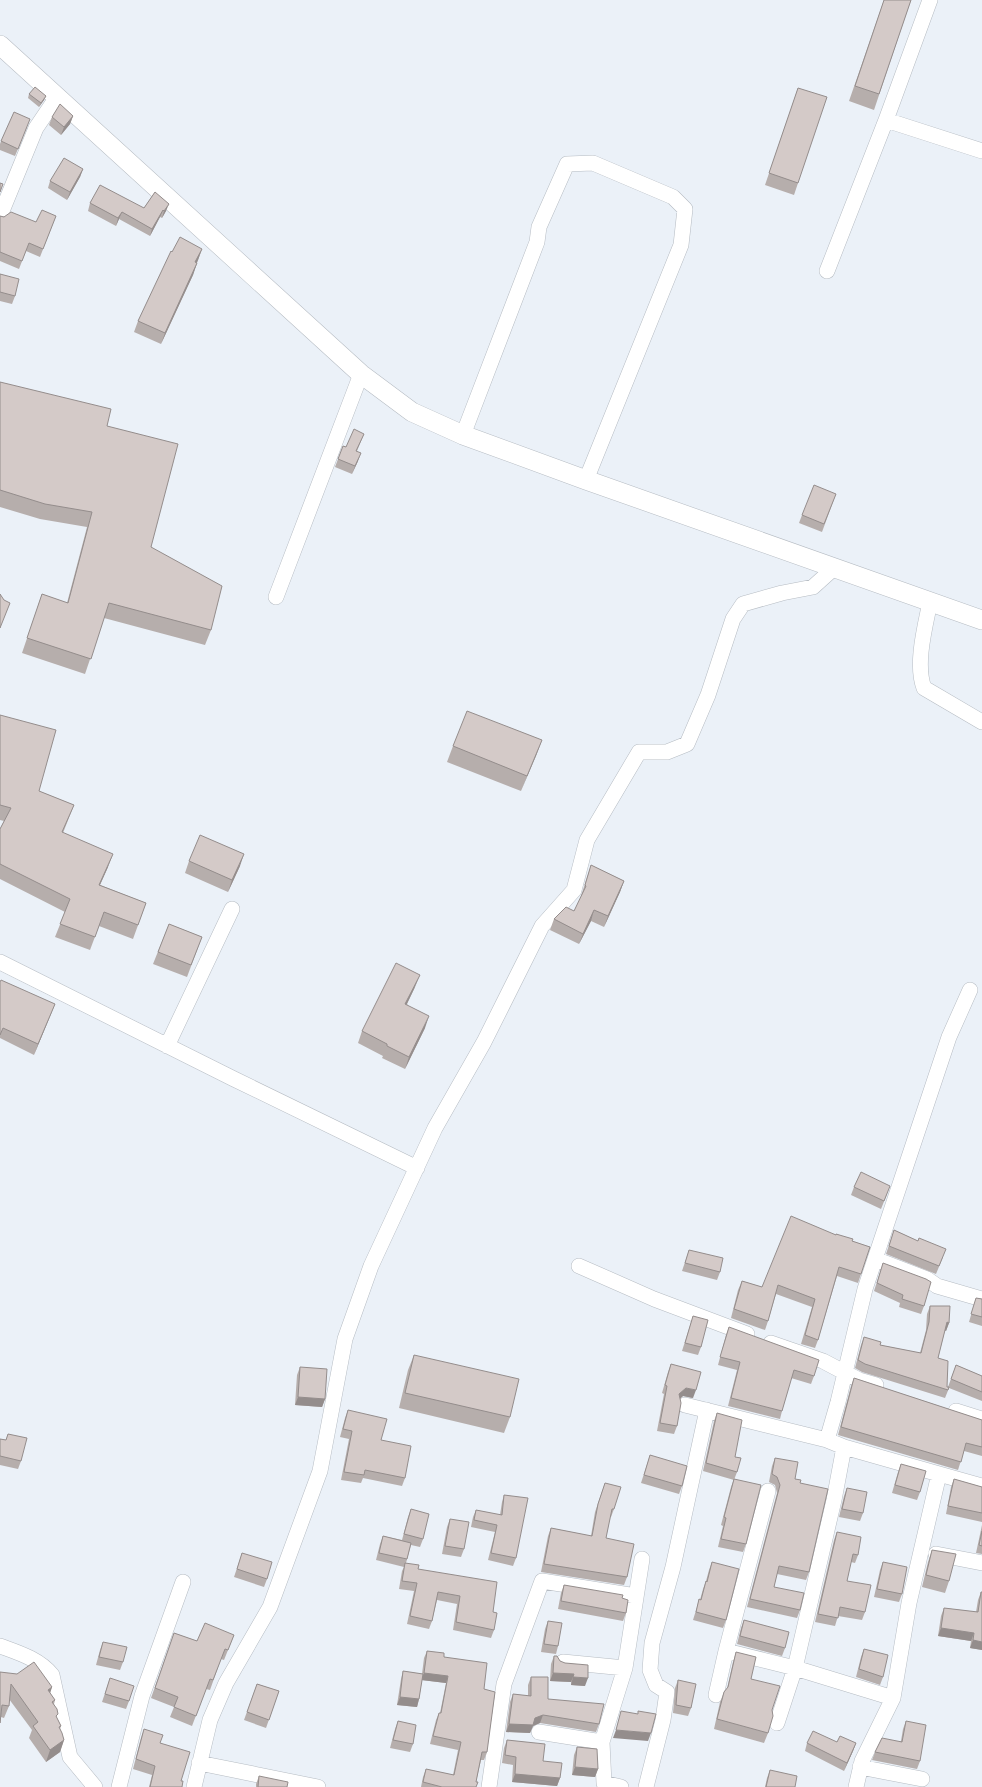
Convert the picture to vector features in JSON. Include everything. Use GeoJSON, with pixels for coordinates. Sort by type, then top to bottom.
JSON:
{"type":"FeatureCollection","features":[{"type":"Feature","properties":{"kind":"street"},"geometry":{"type":"LineString","coordinates":[[827,271],[886,120],[930,0]]}},
{"type":"Feature","properties":{"kind":"street"},"geometry":{"type":"LineString","coordinates":[[0,45],[361,374],[412,412],[463,435],[586,480],[982,620]]}},
{"type":"Feature","properties":{"kind":"street"},"geometry":{"type":"LineString","coordinates":[[0,216],[36,128],[57,97]]}},
{"type":"Feature","properties":{"kind":"street"},"geometry":{"type":"LineString","coordinates":[[886,120],[982,151]]}},
{"type":"Feature","properties":{"kind":"street"},"geometry":{"type":"LineString","coordinates":[[463,435],[537,242],[539,227],[567,164],[593,162],[673,197],[685,209],[680,245],[586,480]]}},
{"type":"Feature","properties":{"kind":"street"},"geometry":{"type":"LineString","coordinates":[[276,597],[361,374]]}},
{"type":"Feature","properties":{"kind":"street"},"geometry":{"type":"LineString","coordinates":[[194,1787],[210,1720],[226,1683],[270,1607],[320,1471],[345,1339],[371,1266],[435,1128],[484,1042],[542,926],[574,890],[587,840],[639,752],[667,752],[687,744],[708,695],[733,619],[743,604],[782,593],[814,587],[834,568]]}},
{"type":"Feature","properties":{"kind":"street"},"geometry":{"type":"LineString","coordinates":[[930,602],[921,659],[921,680],[924,688],[982,722]]}},
{"type":"Feature","properties":{"kind":"street"},"geometry":{"type":"LineString","coordinates":[[167,1046],[232,909]]}},
{"type":"Feature","properties":{"kind":"street"},"geometry":{"type":"LineString","coordinates":[[0,962],[167,1046],[417,1168]]}},
{"type":"Feature","properties":{"kind":"street"},"geometry":{"type":"LineString","coordinates":[[827,1440],[865,1289],[949,1037],[970,990]]}},
{"type":"Feature","properties":{"kind":"street"},"geometry":{"type":"LineString","coordinates":[[875,1259],[927,1279],[937,1286],[982,1299]]}},
{"type":"Feature","properties":{"kind":"street"},"geometry":{"type":"LineString","coordinates":[[579,1266],[654,1299],[823,1361],[859,1380],[888,1389]]}},
{"type":"Feature","properties":{"kind":"street"},"geometry":{"type":"LineString","coordinates":[[685,1405],[827,1440],[844,1447],[939,1474],[981,1482]]}},
{"type":"Feature","properties":{"kind":"street"},"geometry":{"type":"LineString","coordinates":[[940,1406],[982,1419]]}},
{"type":"Feature","properties":{"kind":"street"},"geometry":{"type":"LineString","coordinates":[[646,1787],[663,1720],[667,1692],[656,1685],[650,1670],[652,1643],[673,1567],[707,1410]]}},
{"type":"Feature","properties":{"kind":"street"},"geometry":{"type":"LineString","coordinates":[[777,1723],[794,1668],[834,1500],[844,1447]]}},
{"type":"Feature","properties":{"kind":"street"},"geometry":{"type":"LineString","coordinates":[[856,1787],[862,1761],[893,1698],[909,1603],[939,1474]]}},
{"type":"Feature","properties":{"kind":"street"},"geometry":{"type":"LineString","coordinates":[[716,1695],[768,1491]]}},
{"type":"Feature","properties":{"kind":"street"},"geometry":{"type":"LineString","coordinates":[[921,1551],[982,1563]]}},
{"type":"Feature","properties":{"kind":"street"},"geometry":{"type":"LineString","coordinates":[[622,1787],[604,1785],[602,1742],[625,1668],[642,1559]]}},
{"type":"Feature","properties":{"kind":"street"},"geometry":{"type":"LineString","coordinates":[[489,1787],[504,1684],[542,1581],[636,1596]]}},
{"type":"Feature","properties":{"kind":"street"},"geometry":{"type":"LineString","coordinates":[[119,1787],[142,1696],[183,1582]]}},
{"type":"Feature","properties":{"kind":"street"},"geometry":{"type":"LineString","coordinates":[[0,1646],[22,1654],[45,1667],[52,1675],[70,1757],[95,1787]]}},
{"type":"Feature","properties":{"kind":"street"},"geometry":{"type":"LineString","coordinates":[[726,1651],[794,1668],[893,1698]]}},
{"type":"Feature","properties":{"kind":"street"},"geometry":{"type":"LineString","coordinates":[[563,1662],[625,1668]]}},
{"type":"Feature","properties":{"kind":"street"},"geometry":{"type":"LineString","coordinates":[[539,1732],[602,1742]]}},
{"type":"Feature","properties":{"kind":"street"},"geometry":{"type":"LineString","coordinates":[[199,1763],[318,1787]]}},
{"type":"Feature","properties":{"kind":"street"},"geometry":{"type":"LineString","coordinates":[[860,1767],[922,1779]]}},
{"type":"Feature","properties":{"kind":"building"},"geometry":{"type":"Polygon","coordinates":[[[884,0],[911,0],[879,94],[855,86],[884,0]]]}},
{"type":"Feature","properties":{"kind":"building"},"geometry":{"type":"Polygon","coordinates":[[[35,87],[46,96],[41,103],[29,94],[35,87]]]}},
{"type":"Feature","properties":{"kind":"building"},"geometry":{"type":"Polygon","coordinates":[[[798,88],[827,97],[798,183],[769,173],[798,88]]]}},
{"type":"Feature","properties":{"kind":"building"},"geometry":{"type":"Polygon","coordinates":[[[60,104],[73,116],[64,127],[52,117],[60,104]]]}},
{"type":"Feature","properties":{"kind":"building"},"geometry":{"type":"Polygon","coordinates":[[[14,112],[30,119],[18,149],[1,141],[14,112]]]}},
{"type":"Feature","properties":{"kind":"building"},"geometry":{"type":"Polygon","coordinates":[[[64,158],[83,169],[70,192],[50,181],[64,158]]]}},
{"type":"Feature","properties":{"kind":"building"},"geometry":{"type":"Polygon","coordinates":[[[0,183],[3,184],[0,192],[0,183]]]}},
{"type":"Feature","properties":{"kind":"building"},"geometry":{"type":"Polygon","coordinates":[[[100,185],[144,208],[155,192],[169,204],[164,211],[163,210],[152,229],[122,212],[118,218],[90,203],[100,185]]]}},
{"type":"Feature","properties":{"kind":"building"},"geometry":{"type":"Polygon","coordinates":[[[42,210],[56,216],[43,249],[29,243],[22,261],[0,252],[0,216],[4,217],[11,212],[36,222],[42,210]]]}},
{"type":"Feature","properties":{"kind":"building"},"geometry":{"type":"Polygon","coordinates":[[[180,237],[202,249],[165,333],[138,321],[171,251],[172,252],[180,237]]]}},
{"type":"Feature","properties":{"kind":"building"},"geometry":{"type":"Polygon","coordinates":[[[0,274],[19,279],[15,296],[0,292],[0,274]]]}},
{"type":"Feature","properties":{"kind":"building"},"geometry":{"type":"Polygon","coordinates":[[[0,382],[111,409],[107,426],[178,444],[151,547],[222,586],[211,630],[109,603],[91,659],[27,638],[42,594],[68,603],[92,512],[45,504],[0,490],[0,382]]]}},
{"type":"Feature","properties":{"kind":"building"},"geometry":{"type":"Polygon","coordinates":[[[354,429],[364,434],[356,451],[361,453],[355,466],[338,459],[343,446],[346,447],[354,429]]]}},
{"type":"Feature","properties":{"kind":"building"},"geometry":{"type":"Polygon","coordinates":[[[814,485],[836,494],[824,524],[802,515],[814,485]]]}},
{"type":"Feature","properties":{"kind":"building"},"geometry":{"type":"Polygon","coordinates":[[[0,594],[4,600],[10,603],[0,628],[0,594]]]}},
{"type":"Feature","properties":{"kind":"building"},"geometry":{"type":"Polygon","coordinates":[[[467,711],[542,740],[527,776],[453,746],[467,711]]]}},
{"type":"Feature","properties":{"kind":"building"},"geometry":{"type":"Polygon","coordinates":[[[0,715],[56,730],[39,791],[74,805],[62,832],[113,854],[99,885],[146,903],[138,925],[104,912],[95,937],[60,924],[70,899],[0,864],[0,829],[11,808],[0,805],[0,715]]]}},
{"type":"Feature","properties":{"kind":"building"},"geometry":{"type":"Polygon","coordinates":[[[200,835],[244,854],[232,880],[189,861],[200,835]]]}},
{"type":"Feature","properties":{"kind":"building"},"geometry":{"type":"Polygon","coordinates":[[[591,865],[624,881],[608,916],[594,910],[583,934],[554,919],[566,907],[574,911],[586,886],[585,885],[591,865]]]}},
{"type":"Feature","properties":{"kind":"building"},"geometry":{"type":"Polygon","coordinates":[[[169,924],[202,937],[191,965],[158,952],[169,924]]]}},
{"type":"Feature","properties":{"kind":"building"},"geometry":{"type":"Polygon","coordinates":[[[396,963],[420,975],[405,1004],[429,1016],[409,1057],[362,1031],[396,963]]]}},
{"type":"Feature","properties":{"kind":"building"},"geometry":{"type":"Polygon","coordinates":[[[1,980],[55,1004],[38,1044],[3,1028],[0,1035],[1,980]]]}},
{"type":"Feature","properties":{"kind":"building"},"geometry":{"type":"Polygon","coordinates":[[[861,1172],[890,1186],[884,1201],[854,1187],[861,1172]]]}},
{"type":"Feature","properties":{"kind":"building"},"geometry":{"type":"Polygon","coordinates":[[[791,1216],[836,1235],[853,1239],[852,1241],[870,1247],[861,1274],[839,1267],[818,1340],[805,1335],[815,1299],[778,1285],[768,1321],[734,1309],[742,1281],[762,1287],[791,1216]]]}},
{"type":"Feature","properties":{"kind":"building"},"geometry":{"type":"Polygon","coordinates":[[[894,1230],[918,1241],[919,1238],[946,1249],[939,1266],[889,1246],[894,1230]]]}},
{"type":"Feature","properties":{"kind":"building"},"geometry":{"type":"Polygon","coordinates":[[[689,1250],[723,1258],[720,1272],[685,1263],[689,1250]]]}},
{"type":"Feature","properties":{"kind":"building"},"geometry":{"type":"Polygon","coordinates":[[[883,1263],[931,1282],[924,1306],[902,1299],[903,1295],[877,1283],[883,1263]]]}},
{"type":"Feature","properties":{"kind":"building"},"geometry":{"type":"Polygon","coordinates":[[[976,1298],[982,1299],[982,1317],[971,1314],[976,1298]]]}},
{"type":"Feature","properties":{"kind":"building"},"geometry":{"type":"Polygon","coordinates":[[[930,1306],[950,1306],[949,1323],[947,1322],[938,1358],[948,1361],[948,1390],[865,1364],[858,1360],[864,1337],[881,1342],[880,1345],[921,1353],[929,1322],[930,1306]]]}},
{"type":"Feature","properties":{"kind":"building"},"geometry":{"type":"Polygon","coordinates":[[[693,1316],[708,1320],[701,1347],[685,1343],[693,1316]]]}},
{"type":"Feature","properties":{"kind":"building"},"geometry":{"type":"Polygon","coordinates":[[[729,1327],[819,1360],[814,1376],[794,1370],[782,1411],[731,1398],[740,1362],[720,1357],[729,1327]]]}},
{"type":"Feature","properties":{"kind":"building"},"geometry":{"type":"Polygon","coordinates":[[[414,1355],[519,1379],[510,1417],[405,1393],[414,1355]]]}},
{"type":"Feature","properties":{"kind":"building"},"geometry":{"type":"Polygon","coordinates":[[[671,1364],[701,1372],[696,1390],[686,1388],[679,1394],[681,1403],[677,1426],[660,1423],[667,1386],[665,1385],[671,1364]]]}},
{"type":"Feature","properties":{"kind":"building"},"geometry":{"type":"Polygon","coordinates":[[[956,1365],[982,1376],[982,1392],[951,1379],[956,1365]]]}},
{"type":"Feature","properties":{"kind":"building"},"geometry":{"type":"Polygon","coordinates":[[[300,1367],[327,1369],[325,1399],[298,1397],[300,1367]]]}},
{"type":"Feature","properties":{"kind":"building"},"geometry":{"type":"Polygon","coordinates":[[[854,1378],[982,1420],[982,1447],[966,1443],[961,1462],[841,1427],[854,1378]]]}},
{"type":"Feature","properties":{"kind":"building"},"geometry":{"type":"Polygon","coordinates":[[[348,1410],[387,1419],[381,1440],[411,1446],[405,1478],[365,1470],[364,1475],[344,1472],[352,1431],[343,1429],[348,1410]]]}},
{"type":"Feature","properties":{"kind":"building"},"geometry":{"type":"Polygon","coordinates":[[[717,1413],[742,1420],[735,1457],[741,1458],[737,1472],[706,1463],[717,1413]]]}},
{"type":"Feature","properties":{"kind":"building"},"geometry":{"type":"Polygon","coordinates":[[[8,1434],[27,1438],[21,1461],[0,1456],[0,1439],[6,1440],[8,1434]]]}},
{"type":"Feature","properties":{"kind":"building"},"geometry":{"type":"Polygon","coordinates":[[[650,1455],[687,1466],[682,1486],[644,1475],[650,1455]]]}},
{"type":"Feature","properties":{"kind":"building"},"geometry":{"type":"Polygon","coordinates":[[[775,1458],[798,1462],[795,1479],[801,1480],[800,1483],[828,1489],[809,1572],[779,1566],[774,1587],[804,1593],[800,1610],[750,1599],[780,1485],[777,1477],[772,1474],[775,1458]]]}},
{"type":"Feature","properties":{"kind":"building"},"geometry":{"type":"Polygon","coordinates":[[[901,1464],[926,1471],[920,1492],[895,1485],[901,1464]]]}},
{"type":"Feature","properties":{"kind":"building"},"geometry":{"type":"Polygon","coordinates":[[[734,1479],[761,1485],[746,1544],[721,1539],[726,1518],[724,1517],[734,1479]]]}},
{"type":"Feature","properties":{"kind":"building"},"geometry":{"type":"Polygon","coordinates":[[[954,1479],[982,1487],[982,1513],[948,1506],[954,1479]]]}},
{"type":"Feature","properties":{"kind":"building"},"geometry":{"type":"Polygon","coordinates":[[[605,1483],[621,1487],[614,1509],[612,1509],[606,1538],[634,1544],[627,1577],[544,1564],[551,1528],[592,1536],[598,1504],[605,1483]]]}},
{"type":"Feature","properties":{"kind":"building"},"geometry":{"type":"Polygon","coordinates":[[[847,1488],[867,1492],[863,1513],[842,1509],[847,1488]]]}},
{"type":"Feature","properties":{"kind":"building"},"geometry":{"type":"Polygon","coordinates":[[[504,1495],[528,1498],[516,1558],[491,1553],[497,1525],[474,1520],[476,1510],[502,1515],[504,1495]]]}},
{"type":"Feature","properties":{"kind":"building"},"geometry":{"type":"Polygon","coordinates":[[[411,1509],[429,1514],[423,1539],[404,1534],[411,1509]]]}},
{"type":"Feature","properties":{"kind":"building"},"geometry":{"type":"Polygon","coordinates":[[[450,1519],[469,1522],[464,1549],[445,1546],[450,1519]]]}},
{"type":"Feature","properties":{"kind":"building"},"geometry":{"type":"Polygon","coordinates":[[[982,1531],[982,1546],[979,1545],[982,1531]]]}},
{"type":"Feature","properties":{"kind":"building"},"geometry":{"type":"Polygon","coordinates":[[[837,1532],[861,1537],[858,1555],[853,1554],[847,1581],[871,1585],[865,1612],[840,1607],[838,1618],[818,1614],[837,1532]]]}},
{"type":"Feature","properties":{"kind":"building"},"geometry":{"type":"Polygon","coordinates":[[[383,1536],[411,1543],[407,1559],[379,1553],[383,1536]]]}},
{"type":"Feature","properties":{"kind":"building"},"geometry":{"type":"Polygon","coordinates":[[[932,1550],[956,1554],[949,1581],[926,1575],[932,1550]]]}},
{"type":"Feature","properties":{"kind":"building"},"geometry":{"type":"Polygon","coordinates":[[[242,1553],[272,1562],[267,1579],[237,1569],[242,1553]]]}},
{"type":"Feature","properties":{"kind":"building"},"geometry":{"type":"Polygon","coordinates":[[[712,1562],[739,1569],[726,1620],[696,1612],[699,1599],[701,1600],[706,1581],[707,1582],[712,1562]]]}},
{"type":"Feature","properties":{"kind":"building"},"geometry":{"type":"Polygon","coordinates":[[[883,1562],[907,1567],[902,1594],[877,1589],[883,1562]]]}},
{"type":"Feature","properties":{"kind":"building"},"geometry":{"type":"Polygon","coordinates":[[[405,1563],[419,1565],[418,1569],[497,1582],[493,1612],[497,1613],[494,1630],[456,1622],[460,1596],[438,1592],[432,1621],[410,1616],[417,1583],[402,1581],[405,1563]]]}},
{"type":"Feature","properties":{"kind":"building"},"geometry":{"type":"Polygon","coordinates":[[[564,1585],[623,1595],[622,1598],[628,1600],[626,1613],[561,1601],[564,1585]]]}},
{"type":"Feature","properties":{"kind":"building"},"geometry":{"type":"Polygon","coordinates":[[[981,1592],[982,1642],[973,1640],[974,1633],[941,1628],[944,1608],[978,1612],[981,1592]]]}},
{"type":"Feature","properties":{"kind":"building"},"geometry":{"type":"Polygon","coordinates":[[[744,1620],[789,1632],[785,1648],[740,1636],[744,1620]]]}},
{"type":"Feature","properties":{"kind":"building"},"geometry":{"type":"Polygon","coordinates":[[[548,1621],[562,1623],[558,1646],[544,1644],[548,1621]]]}},
{"type":"Feature","properties":{"kind":"building"},"geometry":{"type":"Polygon","coordinates":[[[205,1623],[234,1635],[228,1650],[225,1649],[213,1680],[210,1679],[196,1716],[174,1707],[178,1697],[155,1688],[174,1633],[197,1641],[205,1623]]]}},
{"type":"Feature","properties":{"kind":"building"},"geometry":{"type":"Polygon","coordinates":[[[103,1642],[127,1647],[123,1662],[99,1657],[103,1642]]]}},
{"type":"Feature","properties":{"kind":"building"},"geometry":{"type":"Polygon","coordinates":[[[864,1649],[888,1655],[883,1677],[859,1669],[864,1649]]]}},
{"type":"Feature","properties":{"kind":"building"},"geometry":{"type":"Polygon","coordinates":[[[427,1651],[444,1653],[444,1657],[487,1663],[484,1689],[495,1692],[487,1752],[482,1752],[476,1787],[442,1787],[423,1782],[426,1769],[454,1775],[461,1742],[433,1736],[439,1713],[441,1713],[448,1676],[424,1673],[427,1651]]]}},
{"type":"Feature","properties":{"kind":"building"},"geometry":{"type":"Polygon","coordinates":[[[736,1652],[756,1657],[751,1679],[780,1686],[772,1710],[773,1716],[768,1733],[717,1719],[724,1692],[728,1687],[736,1652]]]}},
{"type":"Feature","properties":{"kind":"building"},"geometry":{"type":"Polygon","coordinates":[[[554,1656],[557,1656],[560,1661],[565,1663],[588,1665],[588,1678],[573,1677],[574,1674],[553,1673],[554,1656]]]}},
{"type":"Feature","properties":{"kind":"building"},"geometry":{"type":"Polygon","coordinates":[[[34,1662],[52,1687],[48,1690],[55,1700],[52,1702],[57,1709],[58,1714],[56,1716],[61,1726],[59,1727],[64,1740],[50,1750],[33,1726],[38,1722],[11,1684],[9,1706],[2,1705],[0,1723],[0,1672],[17,1674],[34,1662]]]}},
{"type":"Feature","properties":{"kind":"building"},"geometry":{"type":"Polygon","coordinates":[[[403,1671],[423,1674],[419,1699],[400,1697],[403,1671]]]}},
{"type":"Feature","properties":{"kind":"building"},"geometry":{"type":"Polygon","coordinates":[[[531,1677],[548,1677],[548,1699],[604,1704],[599,1724],[543,1715],[535,1718],[533,1725],[509,1724],[513,1694],[531,1696],[531,1677]]]}},
{"type":"Feature","properties":{"kind":"building"},"geometry":{"type":"Polygon","coordinates":[[[110,1678],[134,1686],[129,1701],[105,1694],[110,1678]]]}},
{"type":"Feature","properties":{"kind":"building"},"geometry":{"type":"Polygon","coordinates":[[[678,1680],[696,1684],[691,1708],[676,1705],[678,1680]]]}},
{"type":"Feature","properties":{"kind":"building"},"geometry":{"type":"Polygon","coordinates":[[[257,1684],[279,1691],[269,1720],[247,1712],[257,1684]]]}},
{"type":"Feature","properties":{"kind":"building"},"geometry":{"type":"Polygon","coordinates":[[[621,1711],[638,1714],[638,1711],[656,1714],[651,1733],[616,1730],[621,1711]]]}},
{"type":"Feature","properties":{"kind":"building"},"geometry":{"type":"Polygon","coordinates":[[[398,1721],[416,1725],[413,1744],[393,1740],[398,1721]]]}},
{"type":"Feature","properties":{"kind":"building"},"geometry":{"type":"Polygon","coordinates":[[[906,1721],[926,1725],[920,1761],[875,1752],[882,1738],[902,1742],[906,1721]]]}},
{"type":"Feature","properties":{"kind":"building"},"geometry":{"type":"Polygon","coordinates":[[[144,1729],[163,1735],[160,1743],[190,1752],[181,1781],[183,1781],[182,1787],[150,1787],[155,1766],[136,1759],[144,1729]]]}},
{"type":"Feature","properties":{"kind":"building"},"geometry":{"type":"Polygon","coordinates":[[[813,1731],[837,1742],[840,1736],[856,1743],[847,1763],[807,1743],[813,1731]]]}},
{"type":"Feature","properties":{"kind":"building"},"geometry":{"type":"Polygon","coordinates":[[[507,1740],[545,1744],[543,1761],[562,1763],[560,1778],[515,1774],[516,1757],[505,1755],[507,1740]]]}},
{"type":"Feature","properties":{"kind":"building"},"geometry":{"type":"Polygon","coordinates":[[[577,1747],[597,1749],[598,1769],[575,1767],[577,1747]]]}},
{"type":"Feature","properties":{"kind":"building"},"geometry":{"type":"Polygon","coordinates":[[[770,1770],[797,1776],[795,1787],[766,1787],[770,1770]]]}},
{"type":"Feature","properties":{"kind":"building"},"geometry":{"type":"Polygon","coordinates":[[[259,1776],[288,1782],[287,1787],[258,1787],[259,1776]]]}}]}
